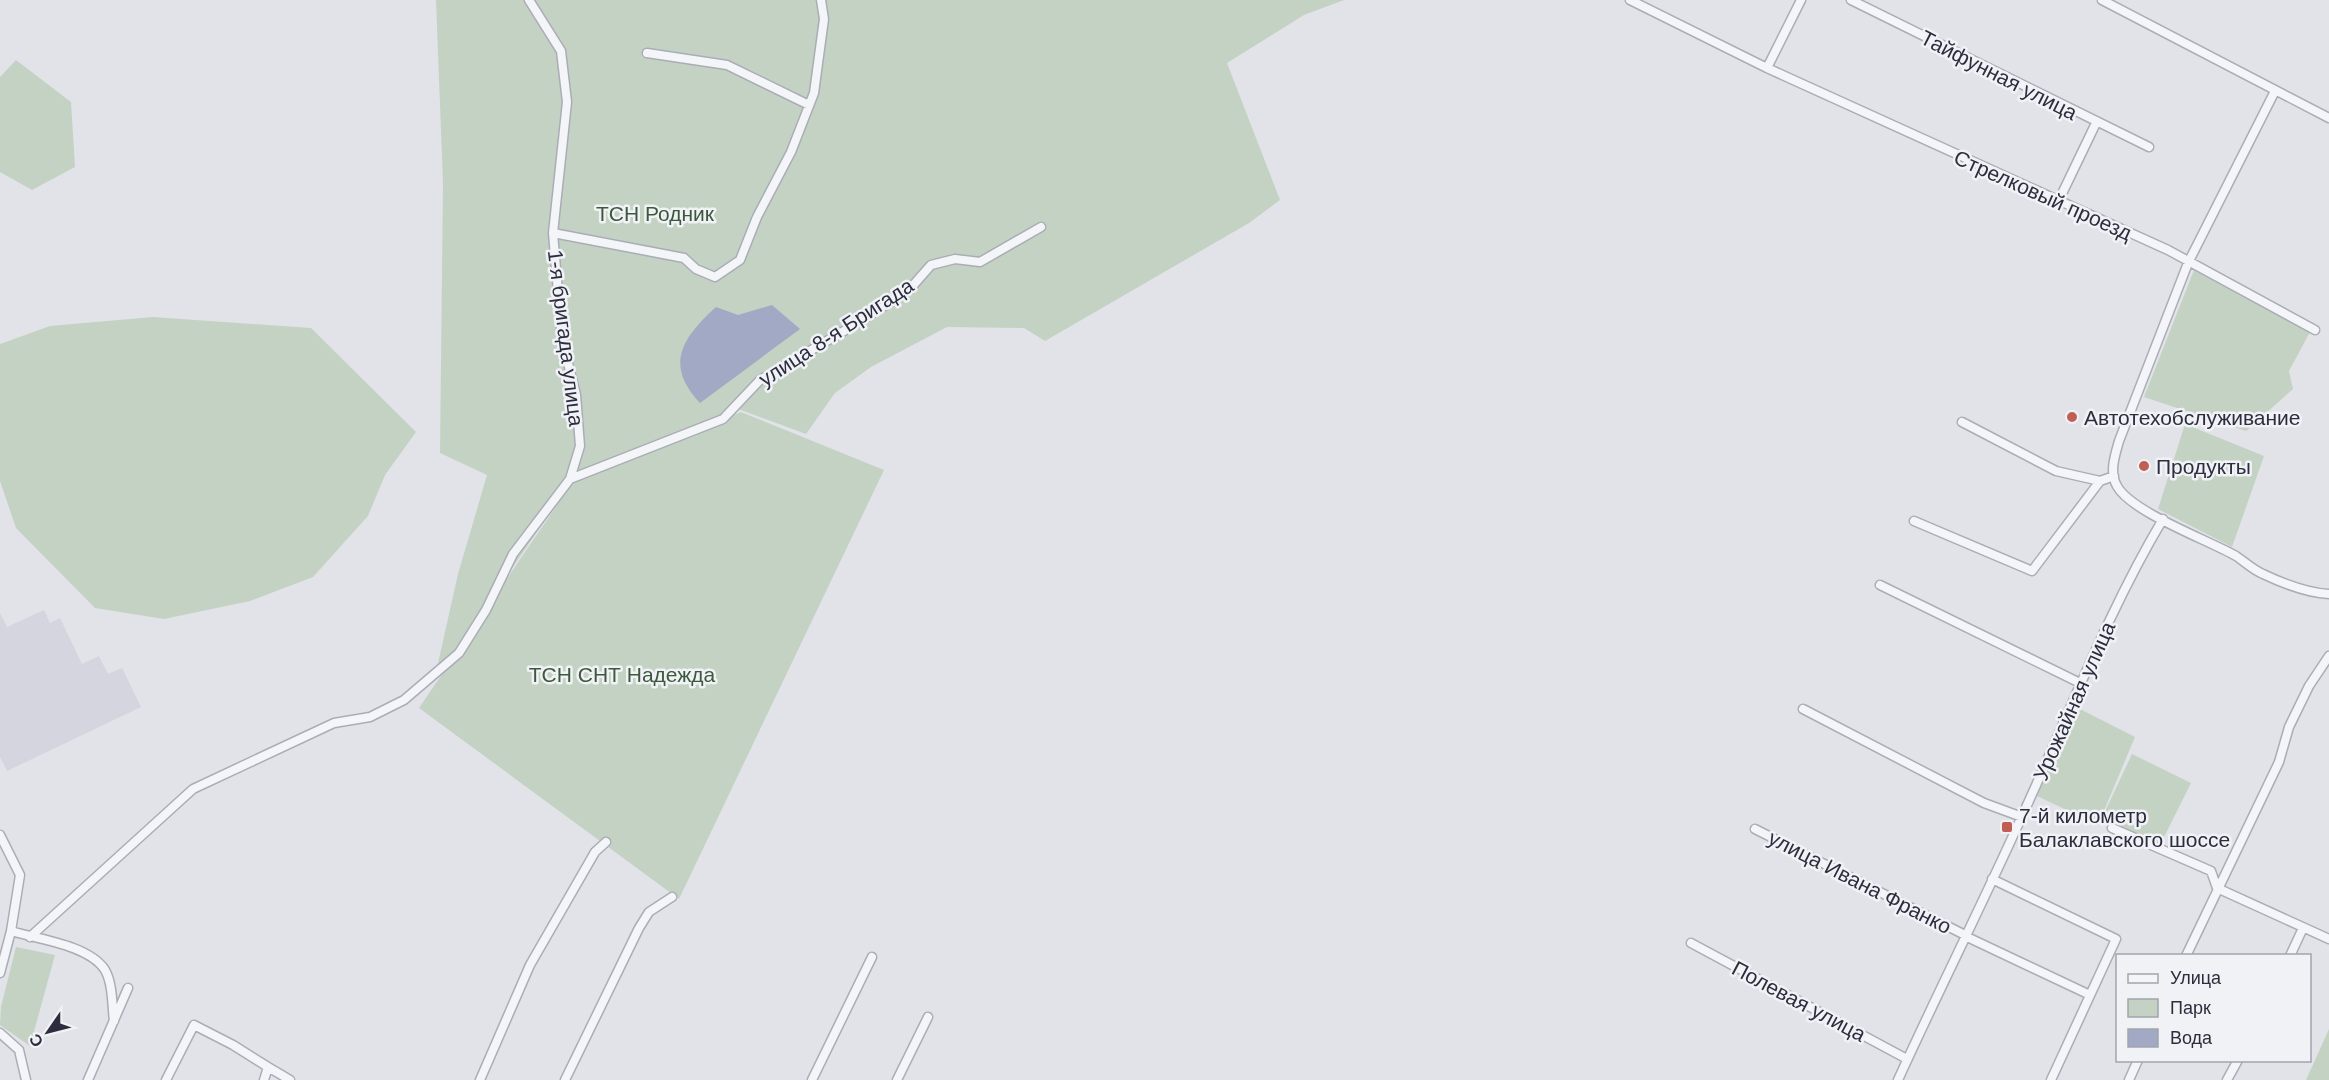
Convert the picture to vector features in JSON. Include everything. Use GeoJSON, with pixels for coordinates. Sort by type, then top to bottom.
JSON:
{"type":"FeatureCollection","features":[{"type":"Feature","properties":{"kind":"street","name":"1-я бригада улица"},"geometry":{"type":"LineString","coordinates":[[530,0],[561,51],[567,102],[554,233],[562,339],[576,395],[579,446],[570,479]]}},
{"type":"Feature","properties":{"kind":"street"},"geometry":{"type":"LineString","coordinates":[[554,233],[684,258],[696,269],[715,277],[740,260],[757,217],[791,152],[814,93],[824,19],[821,0]]}},
{"type":"Feature","properties":{"kind":"street","name":"Стрелковый проезд"},"geometry":{"type":"LineString","coordinates":[[1630,0],[1767,68],[2168,250],[2188,263],[2315,330]]}},
{"type":"Feature","properties":{"kind":"street"},"geometry":{"type":"LineString","coordinates":[[1767,68],[1801,0]]}},
{"type":"Feature","properties":{"kind":"street","name":"Тайфунная улица"},"geometry":{"type":"LineString","coordinates":[[1851,0],[2096,123],[2149,147]]}},
{"type":"Feature","properties":{"kind":"street"},"geometry":{"type":"LineString","coordinates":[[2102,0],[2329,118]]}},
{"type":"Feature","properties":{"kind":"street"},"geometry":{"type":"LineString","coordinates":[[647,53],[727,65],[809,105]]}},
{"type":"Feature","properties":{"kind":"street"},"geometry":{"type":"LineString","coordinates":[[2275,91],[2188,263],[2120,441],[2114,462],[2114,476],[2117,487],[2130,501],[2236,556],[2262,574],[2318,594],[2329,594]]}},
{"type":"Feature","properties":{"kind":"street"},"geometry":{"type":"LineString","coordinates":[[2058,202],[2096,123]]}},
{"type":"Feature","properties":{"kind":"street","name":"улица 8-я Бригада"},"geometry":{"type":"LineString","coordinates":[[570,479],[723,419],[760,380],[909,290],[931,265],[955,259],[980,262],[1041,227]]}},
{"type":"Feature","properties":{"kind":"street"},"geometry":{"type":"LineString","coordinates":[[1962,422],[2056,471],[2100,481],[2114,476]]}},
{"type":"Feature","properties":{"kind":"street"},"geometry":{"type":"LineString","coordinates":[[30,937],[194,789],[334,723],[370,717],[404,700],[459,652],[486,610],[513,554],[570,479]]}},
{"type":"Feature","properties":{"kind":"street"},"geometry":{"type":"LineString","coordinates":[[1914,521],[2032,571],[2100,481]]}},
{"type":"Feature","properties":{"kind":"street","name":"Урожайная улица"},"geometry":{"type":"LineString","coordinates":[[1898,1080],[2022,817],[2080,683],[2144,552],[2163,519]]}},
{"type":"Feature","properties":{"kind":"street"},"geometry":{"type":"LineString","coordinates":[[1880,585],[2080,683]]}},
{"type":"Feature","properties":{"kind":"street"},"geometry":{"type":"LineString","coordinates":[[2188,954],[2217,888],[2279,762],[2289,727],[2309,686],[2329,656]]}},
{"type":"Feature","properties":{"kind":"street"},"geometry":{"type":"LineString","coordinates":[[1803,709],[1984,803],[2022,817]]}},
{"type":"Feature","properties":{"kind":"street"},"geometry":{"type":"LineString","coordinates":[[2112,828],[2211,872],[2217,888],[2264,907],[2329,939]]}},
{"type":"Feature","properties":{"kind":"street","name":"улица Ивана Франко"},"geometry":{"type":"LineString","coordinates":[[1755,829],[2090,995]]}},
{"type":"Feature","properties":{"kind":"street"},"geometry":{"type":"LineString","coordinates":[[0,834],[20,875],[11,931],[0,973]]}},
{"type":"Feature","properties":{"kind":"street"},"geometry":{"type":"LineString","coordinates":[[480,1080],[531,965],[595,852],[606,842]]}},
{"type":"Feature","properties":{"kind":"street"},"geometry":{"type":"LineString","coordinates":[[1992,879],[2116,939],[2051,1080]]}},
{"type":"Feature","properties":{"kind":"street"},"geometry":{"type":"LineString","coordinates":[[565,1080],[639,928],[649,912],[672,897]]}},
{"type":"Feature","properties":{"kind":"street"},"geometry":{"type":"LineString","coordinates":[[2291,954],[2303,928]]}},
{"type":"Feature","properties":{"kind":"street"},"geometry":{"type":"LineString","coordinates":[[11,931],[82,951],[104,969],[110,985],[114,1021]]}},
{"type":"Feature","properties":{"kind":"street","name":"Полевая улица"},"geometry":{"type":"LineString","coordinates":[[1691,944],[1907,1059]]}},
{"type":"Feature","properties":{"kind":"street"},"geometry":{"type":"LineString","coordinates":[[812,1080],[872,957]]}},
{"type":"Feature","properties":{"kind":"street"},"geometry":{"type":"LineString","coordinates":[[88,1080],[128,988]]}},
{"type":"Feature","properties":{"kind":"street"},"geometry":{"type":"LineString","coordinates":[[897,1080],[928,1017]]}},
{"type":"Feature","properties":{"kind":"street"},"geometry":{"type":"LineString","coordinates":[[166,1080],[194,1025],[233,1045],[290,1080]]}},
{"type":"Feature","properties":{"kind":"street"},"geometry":{"type":"LineString","coordinates":[[0,1033],[18,1050],[26,1080]]}},
{"type":"Feature","properties":{"kind":"street"},"geometry":{"type":"LineString","coordinates":[[2129,1080],[2137,1062]]}},
{"type":"Feature","properties":{"kind":"street"},"geometry":{"type":"LineString","coordinates":[[2227,1080],[2237,1062]]}},
{"type":"Feature","properties":{"kind":"street"},"geometry":{"type":"LineString","coordinates":[[264,1080],[268,1067]]}},
{"type":"Feature","properties":{"kind":"shaded area"},"geometry":{"type":"Polygon","coordinates":[[[44,610],[50,623],[60,618],[82,664],[99,656],[108,674],[122,668],[141,707],[7,771],[0,757],[0,613],[7,627],[44,610]]]}},
{"type":"Feature","properties":{"kind":"green space","name":"ТСН Родник"},"geometry":{"type":"Polygon","coordinates":[[[436,0],[1344,0],[1304,15],[1227,63],[1280,200],[1249,223],[1045,341],[1024,328],[947,327],[871,367],[835,393],[806,434],[738,409],[578,473],[434,681],[458,574],[487,475],[440,453],[443,183],[436,0]]]}},
{"type":"Feature","properties":{"kind":"green space"},"geometry":{"type":"Polygon","coordinates":[[[16,60],[71,102],[75,167],[32,190],[0,172],[0,77],[16,60]]]}},
{"type":"Feature","properties":{"kind":"green space"},"geometry":{"type":"Polygon","coordinates":[[[2194,270],[2310,332],[2289,371],[2293,389],[2246,431],[2144,397],[2194,270]]]}},
{"type":"Feature","properties":{"kind":"green space"},"geometry":{"type":"Polygon","coordinates":[[[153,317],[311,328],[416,432],[385,475],[368,516],[313,577],[250,601],[164,619],[95,608],[16,528],[0,481],[0,344],[50,326],[153,317]]]}},
{"type":"Feature","properties":{"kind":"green space","name":"ТСН СНТ Надежда"},"geometry":{"type":"Polygon","coordinates":[[[741,412],[884,470],[679,899],[419,708],[574,480],[741,412]]]}},
{"type":"Feature","properties":{"kind":"green space"},"geometry":{"type":"Polygon","coordinates":[[[2185,424],[2264,456],[2232,547],[2158,509],[2185,424]]]}},
{"type":"Feature","properties":{"kind":"green space"},"geometry":{"type":"Polygon","coordinates":[[[2074,706],[2135,737],[2098,825],[2037,796],[2074,706]]]}},
{"type":"Feature","properties":{"kind":"green space"},"geometry":{"type":"Polygon","coordinates":[[[2132,754],[2191,783],[2160,845],[2101,820],[2132,754]]]}},
{"type":"Feature","properties":{"kind":"green space"},"geometry":{"type":"Polygon","coordinates":[[[16,947],[55,955],[30,1046],[0,1025],[1,1007],[16,947]]]}},
{"type":"Feature","properties":{"kind":"green space"},"geometry":{"type":"Polygon","coordinates":[[[2329,1029],[2329,1080],[2306,1080],[2329,1029]]]}},
{"type":"Feature","properties":{"kind":"water"},"geometry":{"type":"Polygon","coordinates":[[[772,305],[800,329],[700,403],[689,389],[680,364],[682,352],[694,330],[716,307],[738,315],[772,305]]]}},
{"type":"Feature","properties":{"kind":"place","name":"Автотехобслуживание"},"geometry":{"type":"Point","coordinates":[2072,417]}},
{"type":"Feature","properties":{"kind":"place","name":"Продукты"},"geometry":{"type":"Point","coordinates":[2144,466]}},
{"type":"Feature","properties":{"kind":"place","name":"7-й километр Балаклавского шоссе"},"geometry":{"type":"Point","coordinates":[2007,827]}}]}
